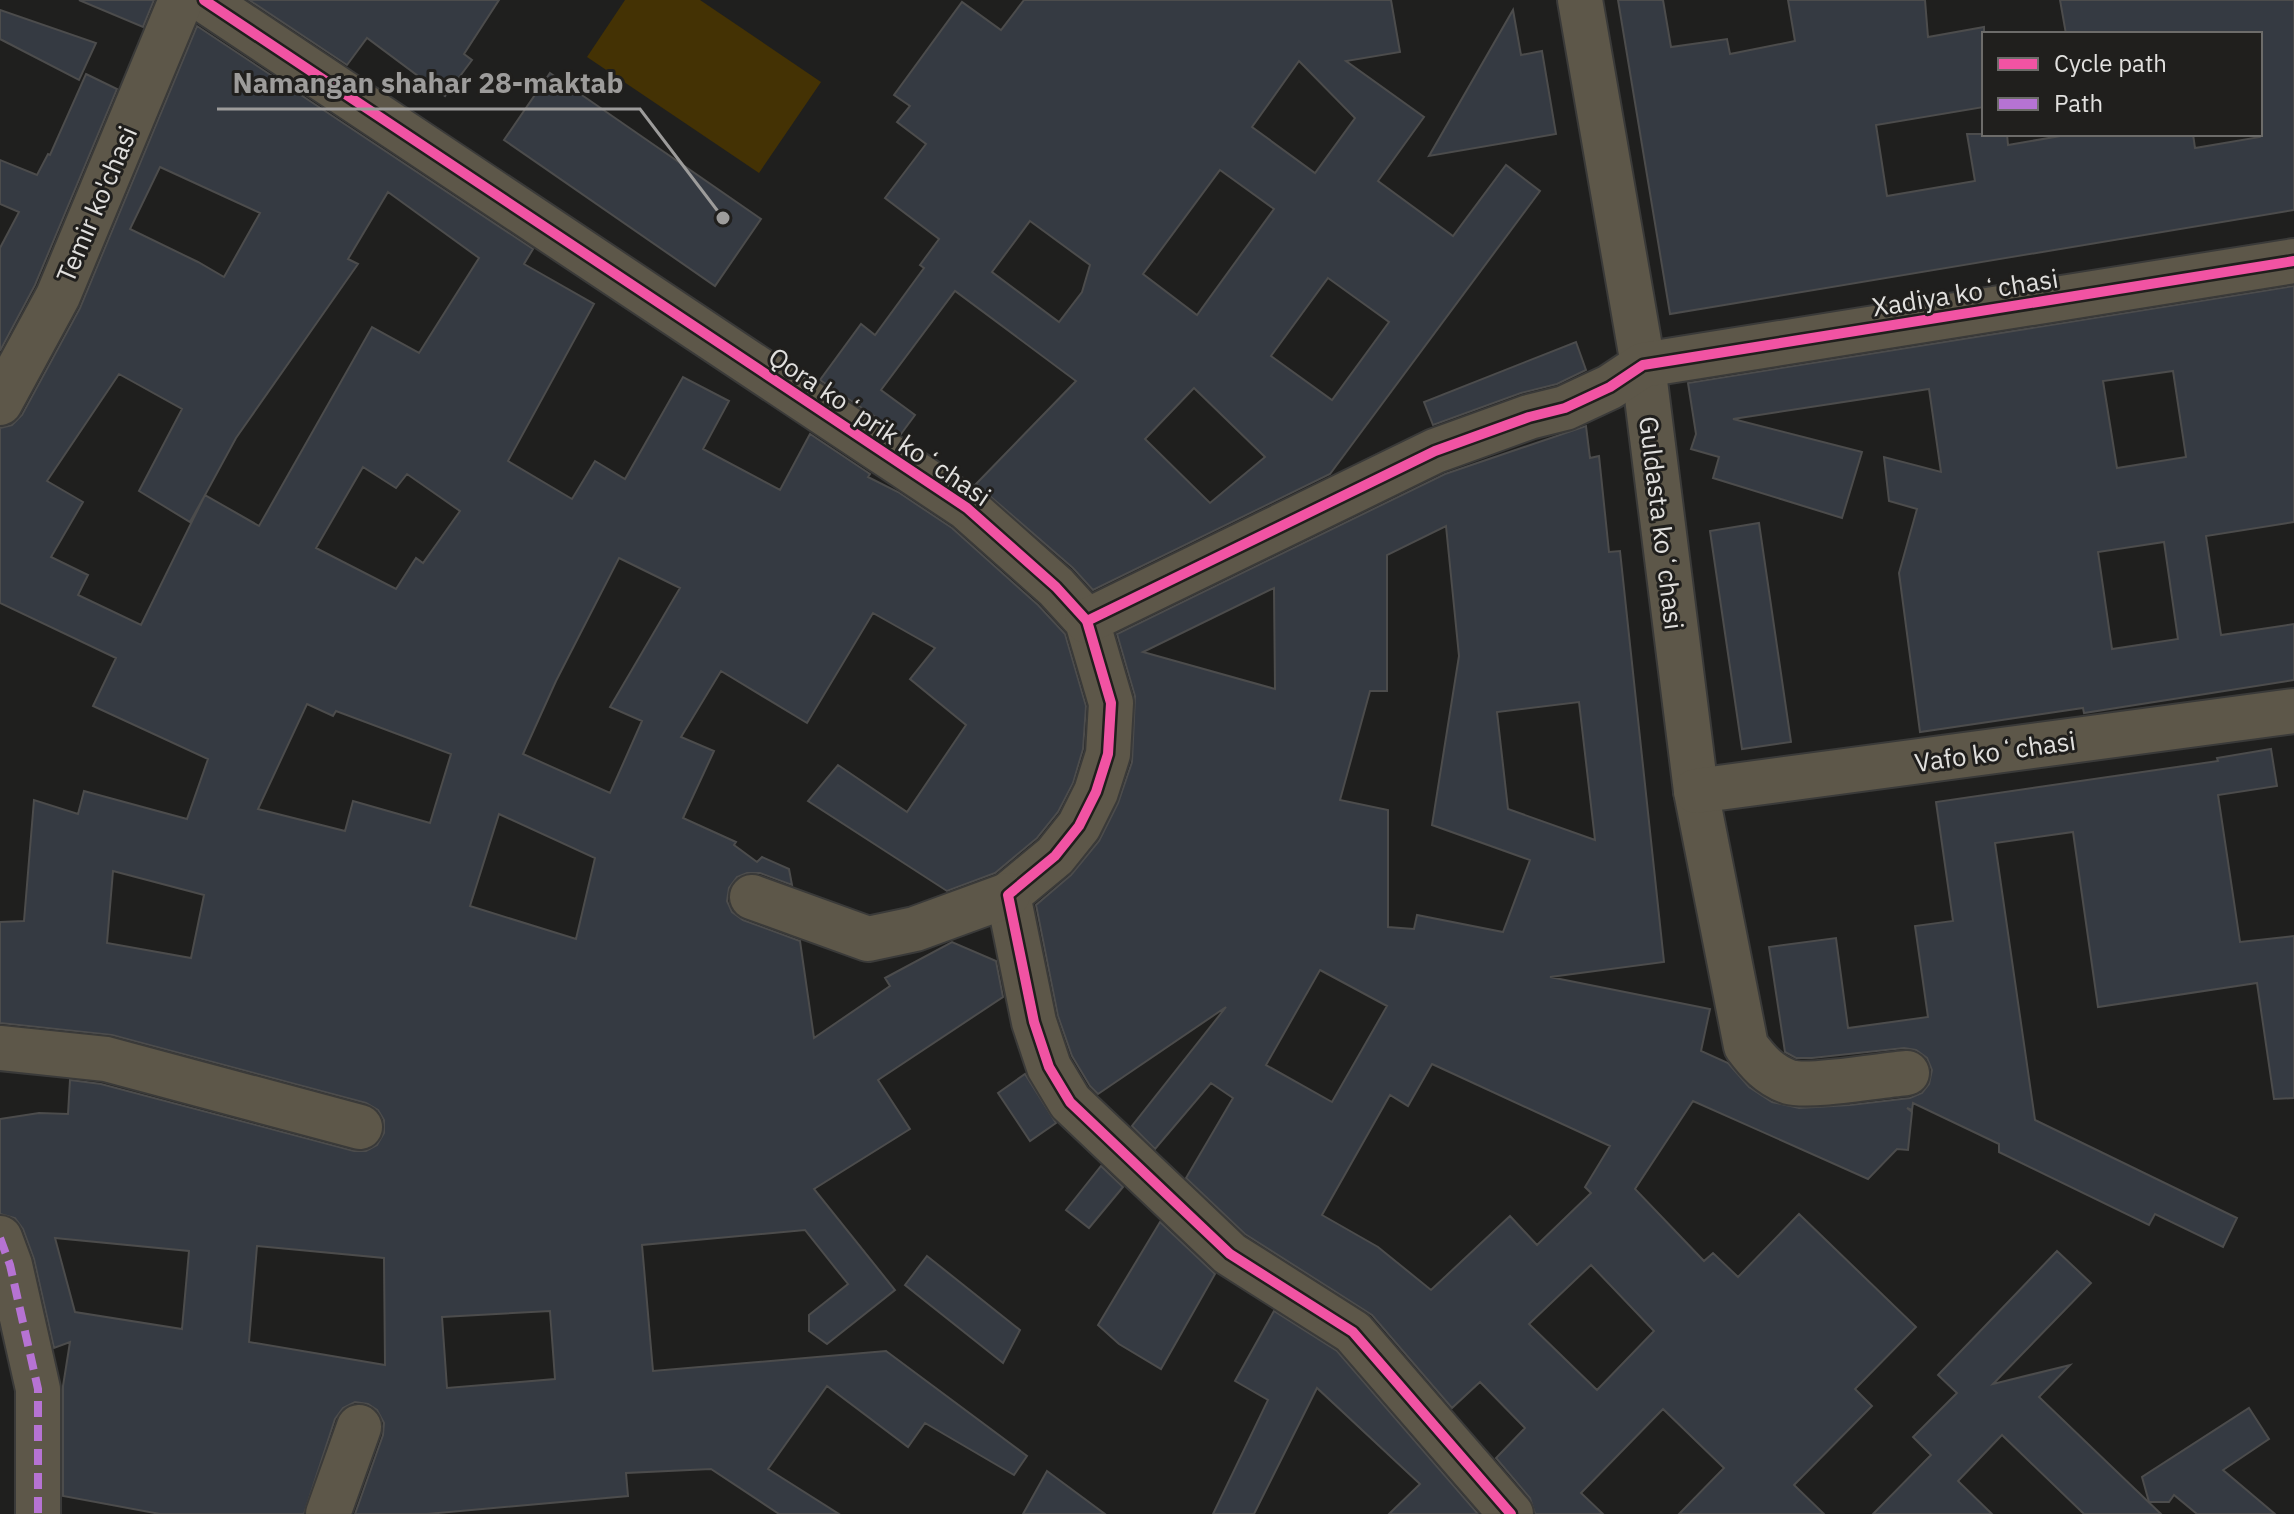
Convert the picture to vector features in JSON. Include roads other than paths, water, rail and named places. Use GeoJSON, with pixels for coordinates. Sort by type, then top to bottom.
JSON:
{"type":"FeatureCollection","features":[{"type":"Feature","properties":{"kind":"street","name":"Temir ko'chasi"},"geometry":{"type":"LineString","coordinates":[[0,403],[58,296],[181,0]]}},
{"type":"Feature","properties":{"kind":"street","name":"Qora koʻprik koʻchasi"},"geometry":{"type":"LineString","coordinates":[[204,0],[967,508],[1056,587],[1087,621],[1111,703],[1108,754],[1096,792],[1079,826],[1055,856],[1008,895],[915,929],[868,939],[752,897]]}},
{"type":"Feature","properties":{"kind":"street","name":"Guldasta koʻchasi"},"geometry":{"type":"LineString","coordinates":[[1580,0],[1643,365],[1696,791],[1746,1046],[1763,1067],[1791,1083],[1907,1073]]}},
{"type":"Feature","properties":{"kind":"street","name":"Xadiya koʻchasi"},"geometry":{"type":"LineString","coordinates":[[1643,365],[2294,261]]}},
{"type":"Feature","properties":{"kind":"street"},"geometry":{"type":"LineString","coordinates":[[1087,621],[1435,451],[1529,417],[1565,408],[1610,387],[1643,365]]}},
{"type":"Feature","properties":{"kind":"street","name":"Vafo koʻchasi"},"geometry":{"type":"LineString","coordinates":[[1696,791],[2294,711]]}},
{"type":"Feature","properties":{"kind":"street"},"geometry":{"type":"LineString","coordinates":[[1008,895],[1034,1022],[1049,1067],[1070,1102],[1230,1254],[1353,1332],[1511,1514]]}},
{"type":"Feature","properties":{"kind":"street"},"geometry":{"type":"LineString","coordinates":[[0,1048],[106,1059],[360,1127]]}},
{"type":"Feature","properties":{"kind":"street"},"geometry":{"type":"LineString","coordinates":[[0,1238],[10,1265],[38,1389],[38,1514]]}},
{"type":"Feature","properties":{"kind":"street"},"geometry":{"type":"LineString","coordinates":[[328,1514],[359,1427]]}},
{"type":"Feature","properties":{"kind":"place","name":"Namangan shahar 28-maktab"},"geometry":{"type":"Point","coordinates":[723,218]}}]}
